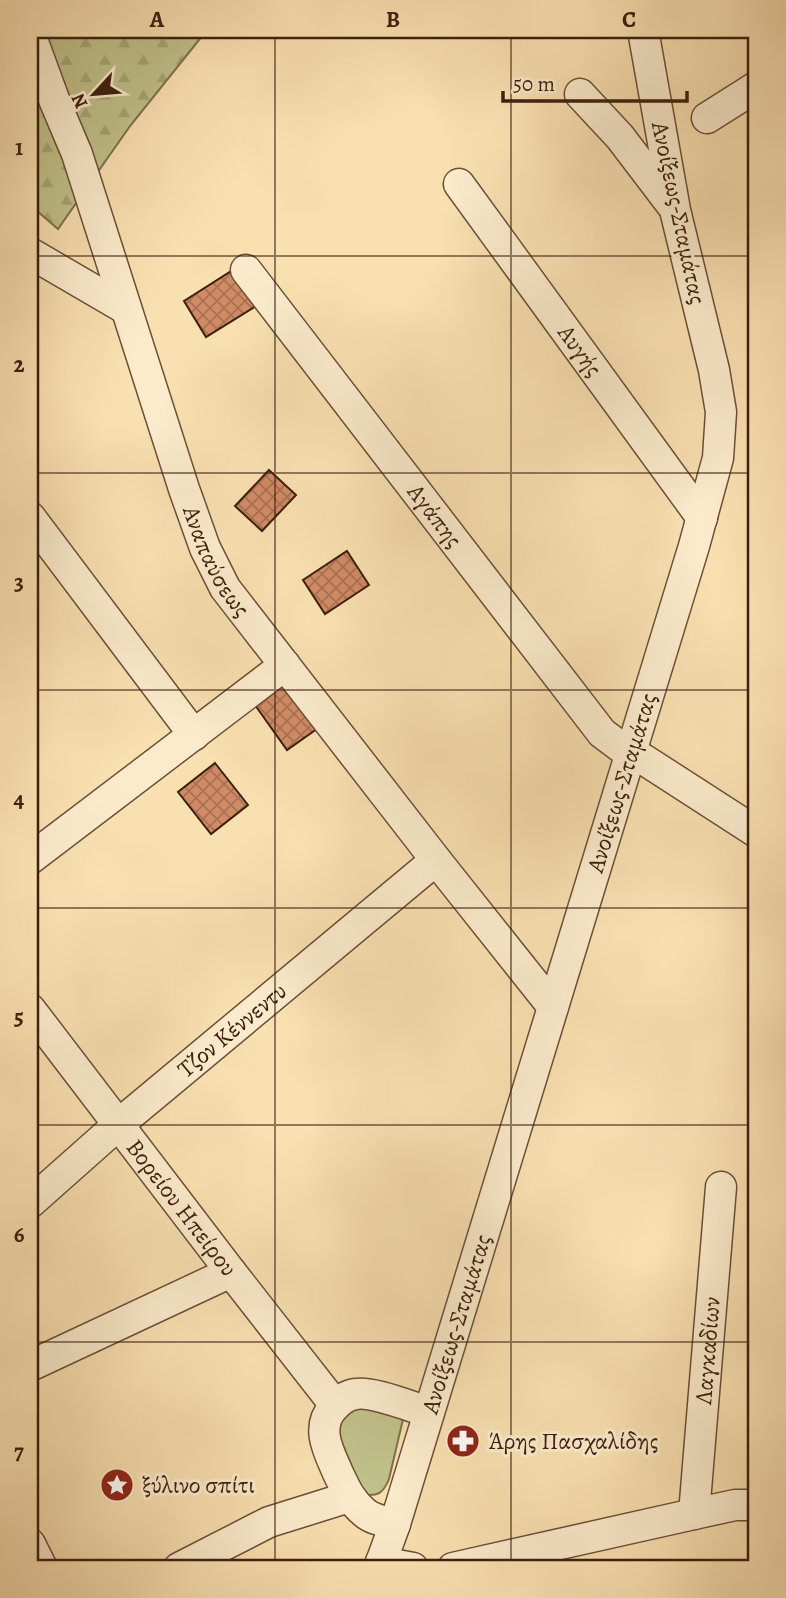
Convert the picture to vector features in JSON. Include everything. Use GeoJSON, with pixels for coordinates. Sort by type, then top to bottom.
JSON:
{"type":"FeatureCollection","features":[{"type":"Feature","properties":{"kind":"street","name":"Ανοίξεως-Σταμάτας"},"geometry":{"type":"LineString","coordinates":[[380,1565],[395,1524],[553,1007],[718,458],[721,412],[714,370],[675,210],[643,30]]}},
{"type":"Feature","properties":{"kind":"street","name":"Αναπαύσεως"},"geometry":{"type":"LineString","coordinates":[[30,34],[77,154],[205,548],[225,587],[553,1007]]}},
{"type":"Feature","properties":{"kind":"street"},"geometry":{"type":"LineString","coordinates":[[707,118],[756,87]]}},
{"type":"Feature","properties":{"kind":"street"},"geometry":{"type":"LineString","coordinates":[[585,108],[620,137],[675,210]]}},
{"type":"Feature","properties":{"kind":"street","name":"Αυγής"},"geometry":{"type":"LineString","coordinates":[[460,184],[702,518]]}},
{"type":"Feature","properties":{"kind":"street"},"geometry":{"type":"LineString","coordinates":[[30,253],[126,309]]}},
{"type":"Feature","properties":{"kind":"street","name":"Αγάπης"},"geometry":{"type":"LineString","coordinates":[[246,270],[602,733],[630,754],[756,832]]}},
{"type":"Feature","properties":{"kind":"street"},"geometry":{"type":"LineString","coordinates":[[30,517],[194,735]]}},
{"type":"Feature","properties":{"kind":"street"},"geometry":{"type":"LineString","coordinates":[[30,859],[285,665]]}},
{"type":"Feature","properties":{"kind":"street","name":"Τζον Κέννεντυ"},"geometry":{"type":"LineString","coordinates":[[30,1203],[119,1124],[436,860]]}},
{"type":"Feature","properties":{"kind":"street","name":"Βορείου Ηπείρου"},"geometry":{"type":"LineString","coordinates":[[30,1009],[335,1405]]}},
{"type":"Feature","properties":{"kind":"street","name":"Λαγκαδίων"},"geometry":{"type":"LineString","coordinates":[[694,1514],[721,1187]]}},
{"type":"Feature","properties":{"kind":"street"},"geometry":{"type":"LineString","coordinates":[[30,1366],[231,1272]]}},
{"type":"Feature","properties":{"kind":"street"},"geometry":{"type":"LineString","coordinates":[[395,1524],[367,1515],[349,1497],[327,1447],[324,1425],[335,1405],[355,1394],[366,1393],[429,1412]]}},
{"type":"Feature","properties":{"kind":"street"},"geometry":{"type":"LineString","coordinates":[[179,1568],[269,1522],[349,1497]]}},
{"type":"Feature","properties":{"kind":"street"},"geometry":{"type":"LineString","coordinates":[[453,1568],[735,1505],[756,1505]]}},
{"type":"Feature","properties":{"kind":"street"},"geometry":{"type":"LineString","coordinates":[[30,1544],[42,1568]]}},
{"type":"Feature","properties":{"kind":"street"},"geometry":{"type":"LineString","coordinates":[[380,1565],[413,1568]]}},
{"type":"Feature","properties":{"kind":"green space"},"geometry":{"type":"Polygon","coordinates":[[[30,30],[207,30],[130,126],[58,229],[30,205],[30,30]]]}},
{"type":"Feature","properties":{"kind":"green space"},"geometry":{"type":"Polygon","coordinates":[[[363,1402],[404,1415],[389,1479],[382,1491],[371,1495],[361,1494],[334,1431],[340,1415],[363,1402]]]}},
{"type":"Feature","properties":{"kind":"building"},"geometry":{"type":"Polygon","coordinates":[[[233,270],[256,306],[206,337],[184,301],[233,270]]]}},
{"type":"Feature","properties":{"kind":"building"},"geometry":{"type":"Polygon","coordinates":[[[269,470],[296,495],[262,531],[235,506],[269,470]]]}},
{"type":"Feature","properties":{"kind":"building"},"geometry":{"type":"Polygon","coordinates":[[[347,551],[369,585],[325,614],[303,580],[347,551]]]}},
{"type":"Feature","properties":{"kind":"building"},"geometry":{"type":"Polygon","coordinates":[[[284,674],[321,726],[287,750],[250,698],[284,674]]]}},
{"type":"Feature","properties":{"kind":"building"},"geometry":{"type":"Polygon","coordinates":[[[215,763],[248,805],[211,834],[178,792],[215,763]]]}},
{"type":"Feature","properties":{"kind":"place","name":"Άρης Πασχαλίδης"},"geometry":{"type":"Point","coordinates":[463,1441]}},
{"type":"Feature","properties":{"kind":"place","name":"ξύλινο σπίτι"},"geometry":{"type":"Point","coordinates":[117,1485]}}]}
